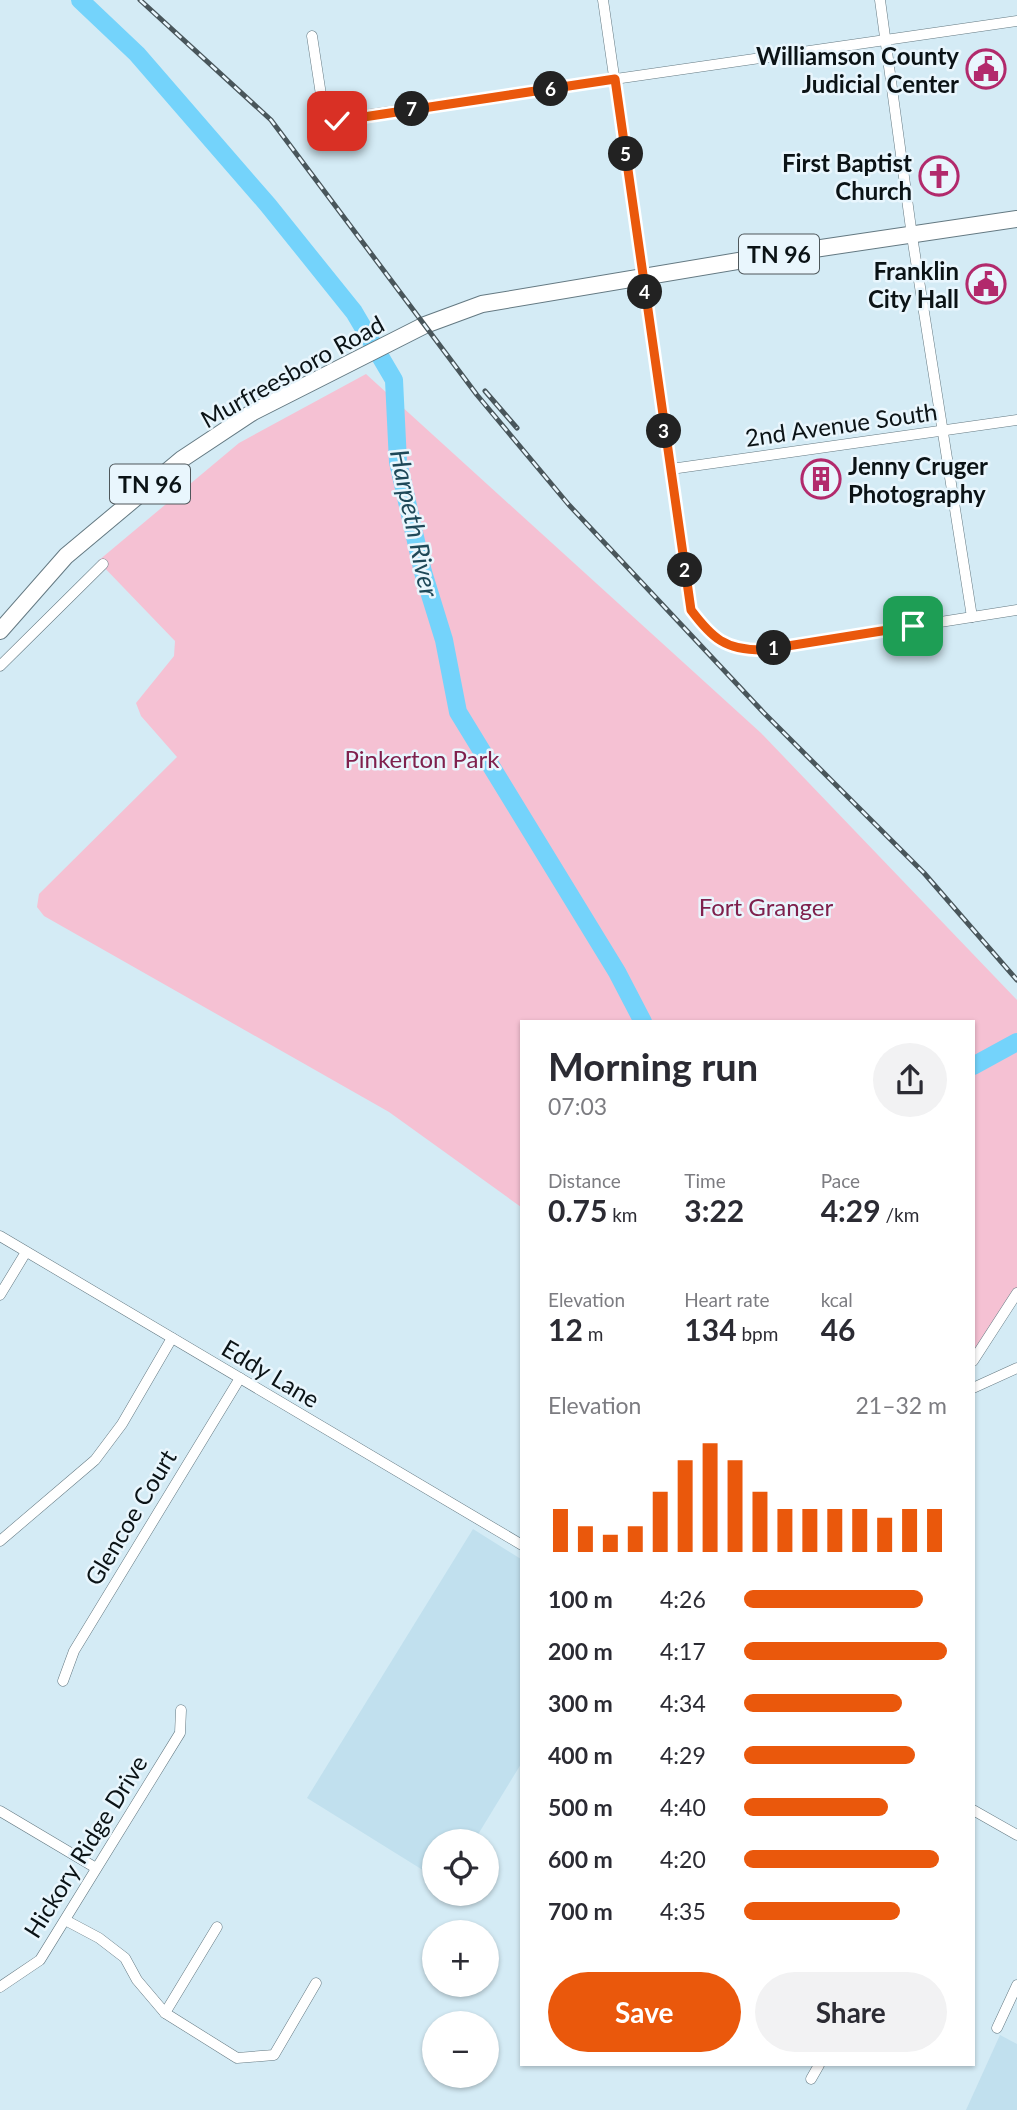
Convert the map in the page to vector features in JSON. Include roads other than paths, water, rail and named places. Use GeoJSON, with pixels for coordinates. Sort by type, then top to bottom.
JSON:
{"type":"FeatureCollection","features":[{"type":"Feature","properties":{"kind":"main road","name":"TN 96"},"geometry":{"type":"LineString","coordinates":[[643,276],[1017,219]]}},
{"type":"Feature","properties":{"kind":"main road","name":"Murfreesboro Road"},"geometry":{"type":"LineString","coordinates":[[0,631],[66,556],[182,459],[253,412],[421,327],[482,304],[643,276]]}},
{"type":"Feature","properties":{"kind":"street"},"geometry":{"type":"LineString","coordinates":[[603,0],[691,610],[722,642],[741,650],[762,650],[1017,610]]}},
{"type":"Feature","properties":{"kind":"street"},"geometry":{"type":"LineString","coordinates":[[880,0],[912,236],[972,617]]}},
{"type":"Feature","properties":{"kind":"street"},"geometry":{"type":"LineString","coordinates":[[312,36],[325,121],[1017,21]]}},
{"type":"Feature","properties":{"kind":"street","name":"2nd Avenue South"},"geometry":{"type":"LineString","coordinates":[[671,469],[1017,420]]}},
{"type":"Feature","properties":{"kind":"street"},"geometry":{"type":"LineString","coordinates":[[0,666],[103,564]]}},
{"type":"Feature","properties":{"kind":"street","name":"Eddy Lane"},"geometry":{"type":"LineString","coordinates":[[0,1236],[520,1544]]}},
{"type":"Feature","properties":{"kind":"street"},"geometry":{"type":"LineString","coordinates":[[0,1295],[26,1252]]}},
{"type":"Feature","properties":{"kind":"street"},"geometry":{"type":"LineString","coordinates":[[975,1358],[1017,1293]]}},
{"type":"Feature","properties":{"kind":"street"},"geometry":{"type":"LineString","coordinates":[[0,1541],[95,1460],[122,1424],[172,1338]]}},
{"type":"Feature","properties":{"kind":"street"},"geometry":{"type":"LineString","coordinates":[[975,1387],[1017,1368]]}},
{"type":"Feature","properties":{"kind":"street","name":"Glencoe Court"},"geometry":{"type":"LineString","coordinates":[[63,1681],[74,1651],[240,1378]]}},
{"type":"Feature","properties":{"kind":"street","name":"Hickory Ridge Drive"},"geometry":{"type":"LineString","coordinates":[[0,1987],[40,1960],[66,1921],[180,1733],[181,1710]]}},
{"type":"Feature","properties":{"kind":"street"},"geometry":{"type":"LineString","coordinates":[[0,1811],[96,1868]]}},
{"type":"Feature","properties":{"kind":"street"},"geometry":{"type":"LineString","coordinates":[[975,1813],[1017,1835]]}},
{"type":"Feature","properties":{"kind":"street"},"geometry":{"type":"LineString","coordinates":[[66,1921],[99,1938],[125,1958],[137,1980],[165,2013],[236,2057],[259,2059],[274,2055],[316,1983]]}},
{"type":"Feature","properties":{"kind":"street"},"geometry":{"type":"LineString","coordinates":[[165,2013],[217,1927]]}},
{"type":"Feature","properties":{"kind":"street"},"geometry":{"type":"LineString","coordinates":[[997,2028],[1017,1985]]}},
{"type":"Feature","properties":{"kind":"street"},"geometry":{"type":"LineString","coordinates":[[811,2079],[818,2066]]}},
{"type":"Feature","properties":{"kind":"waterway","name":"Harpeth River"},"geometry":{"type":"LineString","coordinates":[[80,0],[137,54],[268,205],[354,312],[394,380],[398,462],[423,572],[444,640],[458,712],[617,972],[642,1020]]}},
{"type":"Feature","properties":{"kind":"waterway","name":"Harpeth River"},"geometry":{"type":"LineString","coordinates":[[975,1065],[1017,1042]]}},
{"type":"Feature","properties":{"kind":"railway"},"geometry":{"type":"LineString","coordinates":[[140,0],[271,120],[477,395],[569,505],[764,713],[924,873],[1017,980]]}},
{"type":"Feature","properties":{"kind":"railway"},"geometry":{"type":"LineString","coordinates":[[485,391],[517,428]]}},
{"type":"Feature","properties":{"kind":"place","name":"Williamson County Judicial Center"},"geometry":{"type":"Point","coordinates":[986,69]}},
{"type":"Feature","properties":{"kind":"place","name":"First Baptist Church"},"geometry":{"type":"Point","coordinates":[939,176]}},
{"type":"Feature","properties":{"kind":"place","name":"Franklin City Hall"},"geometry":{"type":"Point","coordinates":[986,284]}},
{"type":"Feature","properties":{"kind":"place","name":"Jenny Cruger Photography"},"geometry":{"type":"Point","coordinates":[821,479]}},
{"type":"Feature","properties":{"kind":"park label","name":"Pinkerton Park"},"geometry":{"type":"Point","coordinates":[422,758]}},
{"type":"Feature","properties":{"kind":"park label","name":"Fort Granger"},"geometry":{"type":"Point","coordinates":[766,906]}}]}
